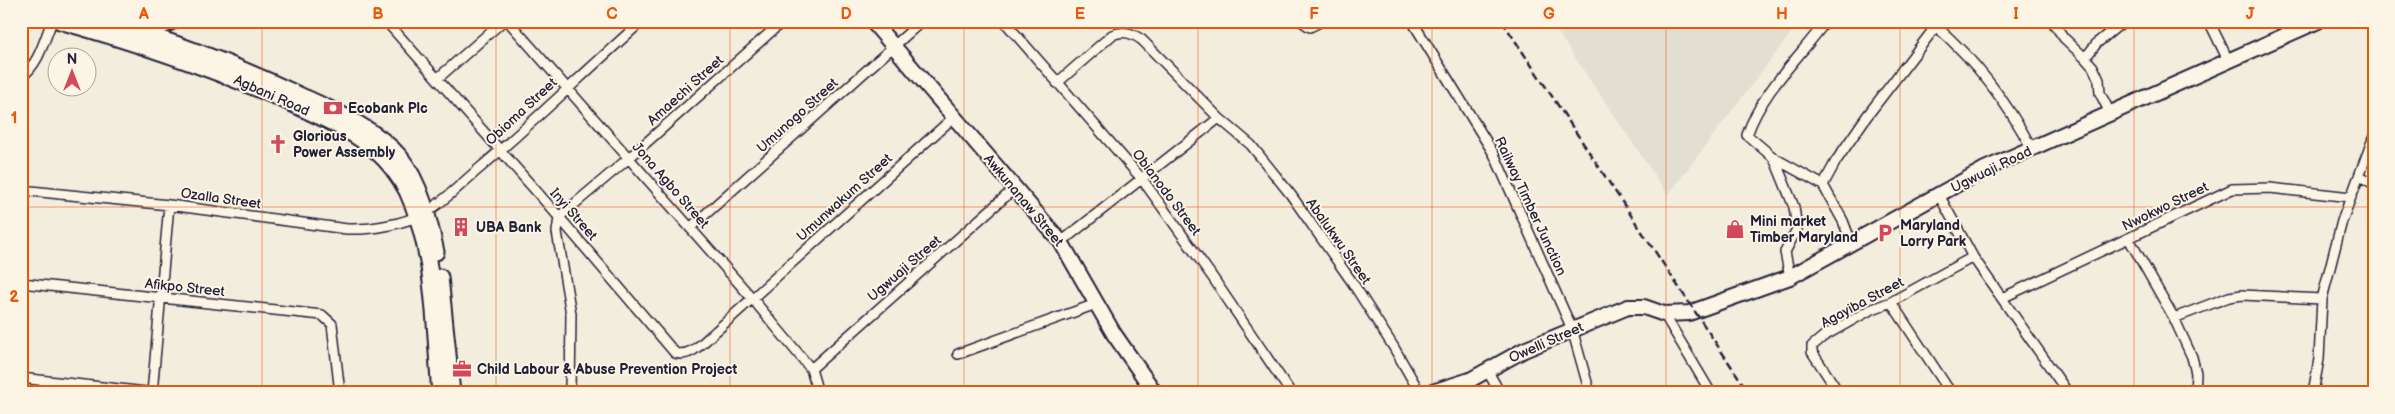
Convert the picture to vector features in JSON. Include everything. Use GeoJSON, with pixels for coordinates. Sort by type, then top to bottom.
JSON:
{"type":"FeatureCollection","features":[{"type":"Feature","properties":{"kind":"main road","name":"Agbani Road"},"geometry":{"type":"LineString","coordinates":[[60,21],[142,38]]}},
{"type":"Feature","properties":{"kind":"main road","name":"Agbani Road"},"geometry":{"type":"LineString","coordinates":[[101,21],[142,38],[266,78],[351,120],[398,154],[411,173],[421,214],[437,259],[452,393]]}},
{"type":"Feature","properties":{"kind":"main road","name":"Agbani Road"},"geometry":{"type":"LineString","coordinates":[[421,214],[430,278],[440,393]]}},
{"type":"Feature","properties":{"kind":"street"},"geometry":{"type":"LineString","coordinates":[[21,77],[32,66],[52,21]]}},
{"type":"Feature","properties":{"kind":"street"},"geometry":{"type":"LineString","coordinates":[[142,38],[174,21]]}},
{"type":"Feature","properties":{"kind":"street","name":"Inyi Street"},"geometry":{"type":"LineString","coordinates":[[386,21],[559,217],[675,353],[681,355],[689,353],[751,297]]}},
{"type":"Feature","properties":{"kind":"street"},"geometry":{"type":"LineString","coordinates":[[437,79],[503,21]]}},
{"type":"Feature","properties":{"kind":"street","name":"Jona Agbo Street"},"geometry":{"type":"LineString","coordinates":[[508,21],[751,297],[811,369]]}},
{"type":"Feature","properties":{"kind":"street","name":"Obioma Street"},"geometry":{"type":"LineString","coordinates":[[421,214],[500,150],[566,88],[642,21]]}},
{"type":"Feature","properties":{"kind":"street","name":"Amaechi Street"},"geometry":{"type":"LineString","coordinates":[[559,217],[629,158],[782,21]]}},
{"type":"Feature","properties":{"kind":"street","name":"Awkunanaw Street"},"geometry":{"type":"LineString","coordinates":[[872,21],[1061,242],[1096,304],[1155,393]]}},
{"type":"Feature","properties":{"kind":"street","name":"Umunogo Street"},"geometry":{"type":"LineString","coordinates":[[690,228],[922,21]]}},
{"type":"Feature","properties":{"kind":"street","name":"Obianodo Street"},"geometry":{"type":"LineString","coordinates":[[1004,21],[1142,178],[1291,393]]}},
{"type":"Feature","properties":{"kind":"street"},"geometry":{"type":"LineString","coordinates":[[1301,21],[1310,27],[1322,21]]}},
{"type":"Feature","properties":{"kind":"street","name":"Railway Timber Junction"},"geometry":{"type":"LineString","coordinates":[[1412,21],[1494,154],[1572,329],[1590,393]]}},
{"type":"Feature","properties":{"kind":"street"},"geometry":{"type":"LineString","coordinates":[[1826,21],[1767,96],[1753,117],[1747,135],[1774,158],[1823,185],[1851,242]]}},
{"type":"Feature","properties":{"kind":"street"},"geometry":{"type":"LineString","coordinates":[[2052,21],[2073,48],[2093,67],[2099,80],[2100,92],[2111,115]]}},
{"type":"Feature","properties":{"kind":"street"},"geometry":{"type":"LineString","coordinates":[[2209,21],[2229,62]]}},
{"type":"Feature","properties":{"kind":"street","name":"Ugwuaji Road"},"geometry":{"type":"LineString","coordinates":[[1664,314],[1695,311],[1790,276],[1983,170],[2111,115],[2318,21]]}},
{"type":"Feature","properties":{"kind":"street"},"geometry":{"type":"LineString","coordinates":[[1823,185],[1867,116],[1938,24],[1968,57],[2013,113],[2032,149]]}},
{"type":"Feature","properties":{"kind":"street"},"geometry":{"type":"LineString","coordinates":[[2085,58],[2097,43],[2120,24]]}},
{"type":"Feature","properties":{"kind":"street","name":"Abalukwu Street"},"geometry":{"type":"LineString","coordinates":[[1057,83],[1112,35],[1118,32],[1129,32],[1142,40],[1219,118],[1251,145],[1291,195],[1352,282],[1393,346],[1420,393]]}},
{"type":"Feature","properties":{"kind":"street","name":"Umunwakum Street"},"geometry":{"type":"LineString","coordinates":[[751,297],[954,117]]}},
{"type":"Feature","properties":{"kind":"street"},"geometry":{"type":"LineString","coordinates":[[1061,242],[1219,118]]}},
{"type":"Feature","properties":{"kind":"street"},"geometry":{"type":"LineString","coordinates":[[2312,393],[2319,359],[2322,299],[2342,221],[2374,136]]}},
{"type":"Feature","properties":{"kind":"street"},"geometry":{"type":"LineString","coordinates":[[1774,158],[1794,207],[1797,229],[1785,252],[1790,276]]}},
{"type":"Feature","properties":{"kind":"street"},"geometry":{"type":"LineString","coordinates":[[2360,176],[2374,184]]}},
{"type":"Feature","properties":{"kind":"street","name":"Ugwuaji Street"},"geometry":{"type":"LineString","coordinates":[[811,369],[1015,188]]}},
{"type":"Feature","properties":{"kind":"street","name":"Nwokwo Street"},"geometry":{"type":"LineString","coordinates":[[2002,298],[2232,189],[2270,188],[2350,197]]}},
{"type":"Feature","properties":{"kind":"street","name":"Ozalla Street"},"geometry":{"type":"LineString","coordinates":[[21,190],[169,205],[347,229],[376,228],[421,214]]}},
{"type":"Feature","properties":{"kind":"street"},"geometry":{"type":"LineString","coordinates":[[1939,195],[1973,257],[2068,393]]}},
{"type":"Feature","properties":{"kind":"street"},"geometry":{"type":"LineString","coordinates":[[21,378],[153,393],[169,205]]}},
{"type":"Feature","properties":{"kind":"street"},"geometry":{"type":"LineString","coordinates":[[559,217],[557,232],[571,314],[570,393]]}},
{"type":"Feature","properties":{"kind":"street"},"geometry":{"type":"LineString","coordinates":[[2129,239],[2174,318],[2195,365],[2195,393]]}},
{"type":"Feature","properties":{"kind":"street","name":"Agayiba Street"},"geometry":{"type":"LineString","coordinates":[[1838,393],[1812,352],[1812,346],[1824,336],[1870,310],[1891,302],[1973,257]]}},
{"type":"Feature","properties":{"kind":"street","name":"Afikpo Street"},"geometry":{"type":"LineString","coordinates":[[21,283],[322,315],[332,324],[340,393]]}},
{"type":"Feature","properties":{"kind":"street"},"geometry":{"type":"LineString","coordinates":[[2174,318],[2229,297],[2242,295],[2322,299]]}},
{"type":"Feature","properties":{"kind":"street"},"geometry":{"type":"LineString","coordinates":[[1891,302],[1951,393]]}},
{"type":"Feature","properties":{"kind":"street"},"geometry":{"type":"LineString","coordinates":[[958,354],[1096,304]]}},
{"type":"Feature","properties":{"kind":"street","name":"Owelli Street"},"geometry":{"type":"LineString","coordinates":[[1429,393],[1470,380],[1524,350],[1628,307],[1644,307],[1664,314]]}},
{"type":"Feature","properties":{"kind":"street"},"geometry":{"type":"LineString","coordinates":[[1664,314],[1711,393]]}},
{"type":"Feature","properties":{"kind":"street"},"geometry":{"type":"LineString","coordinates":[[811,369],[818,393]]}},
{"type":"Feature","properties":{"kind":"street"},"geometry":{"type":"LineString","coordinates":[[1487,370],[1500,393]]}},
{"type":"Feature","properties":{"kind":"shaded area"},"geometry":{"type":"Polygon","coordinates":[[[1550,21],[1800,21],[1668,195],[1550,21]]]}},
{"type":"Feature","properties":{"kind":"railway"},"geometry":{"type":"LineString","coordinates":[[1502,21],[1749,393]]}},
{"type":"Feature","properties":{"kind":"place","name":"Ecobank Plc"},"geometry":{"type":"Point","coordinates":[333,108]}},
{"type":"Feature","properties":{"kind":"place","name":"Glorious Power Assembly"},"geometry":{"type":"Point","coordinates":[278,144]}},
{"type":"Feature","properties":{"kind":"place","name":"UBA Bank"},"geometry":{"type":"Point","coordinates":[461,227]}},
{"type":"Feature","properties":{"kind":"place","name":"Mini market Timber Maryland"},"geometry":{"type":"Point","coordinates":[1735,229]}},
{"type":"Feature","properties":{"kind":"place","name":"Maryland Lorry Park"},"geometry":{"type":"Point","coordinates":[1885,233]}},
{"type":"Feature","properties":{"kind":"place","name":"Child Labour & Abuse Prevention Project"},"geometry":{"type":"Point","coordinates":[462,369]}}]}
